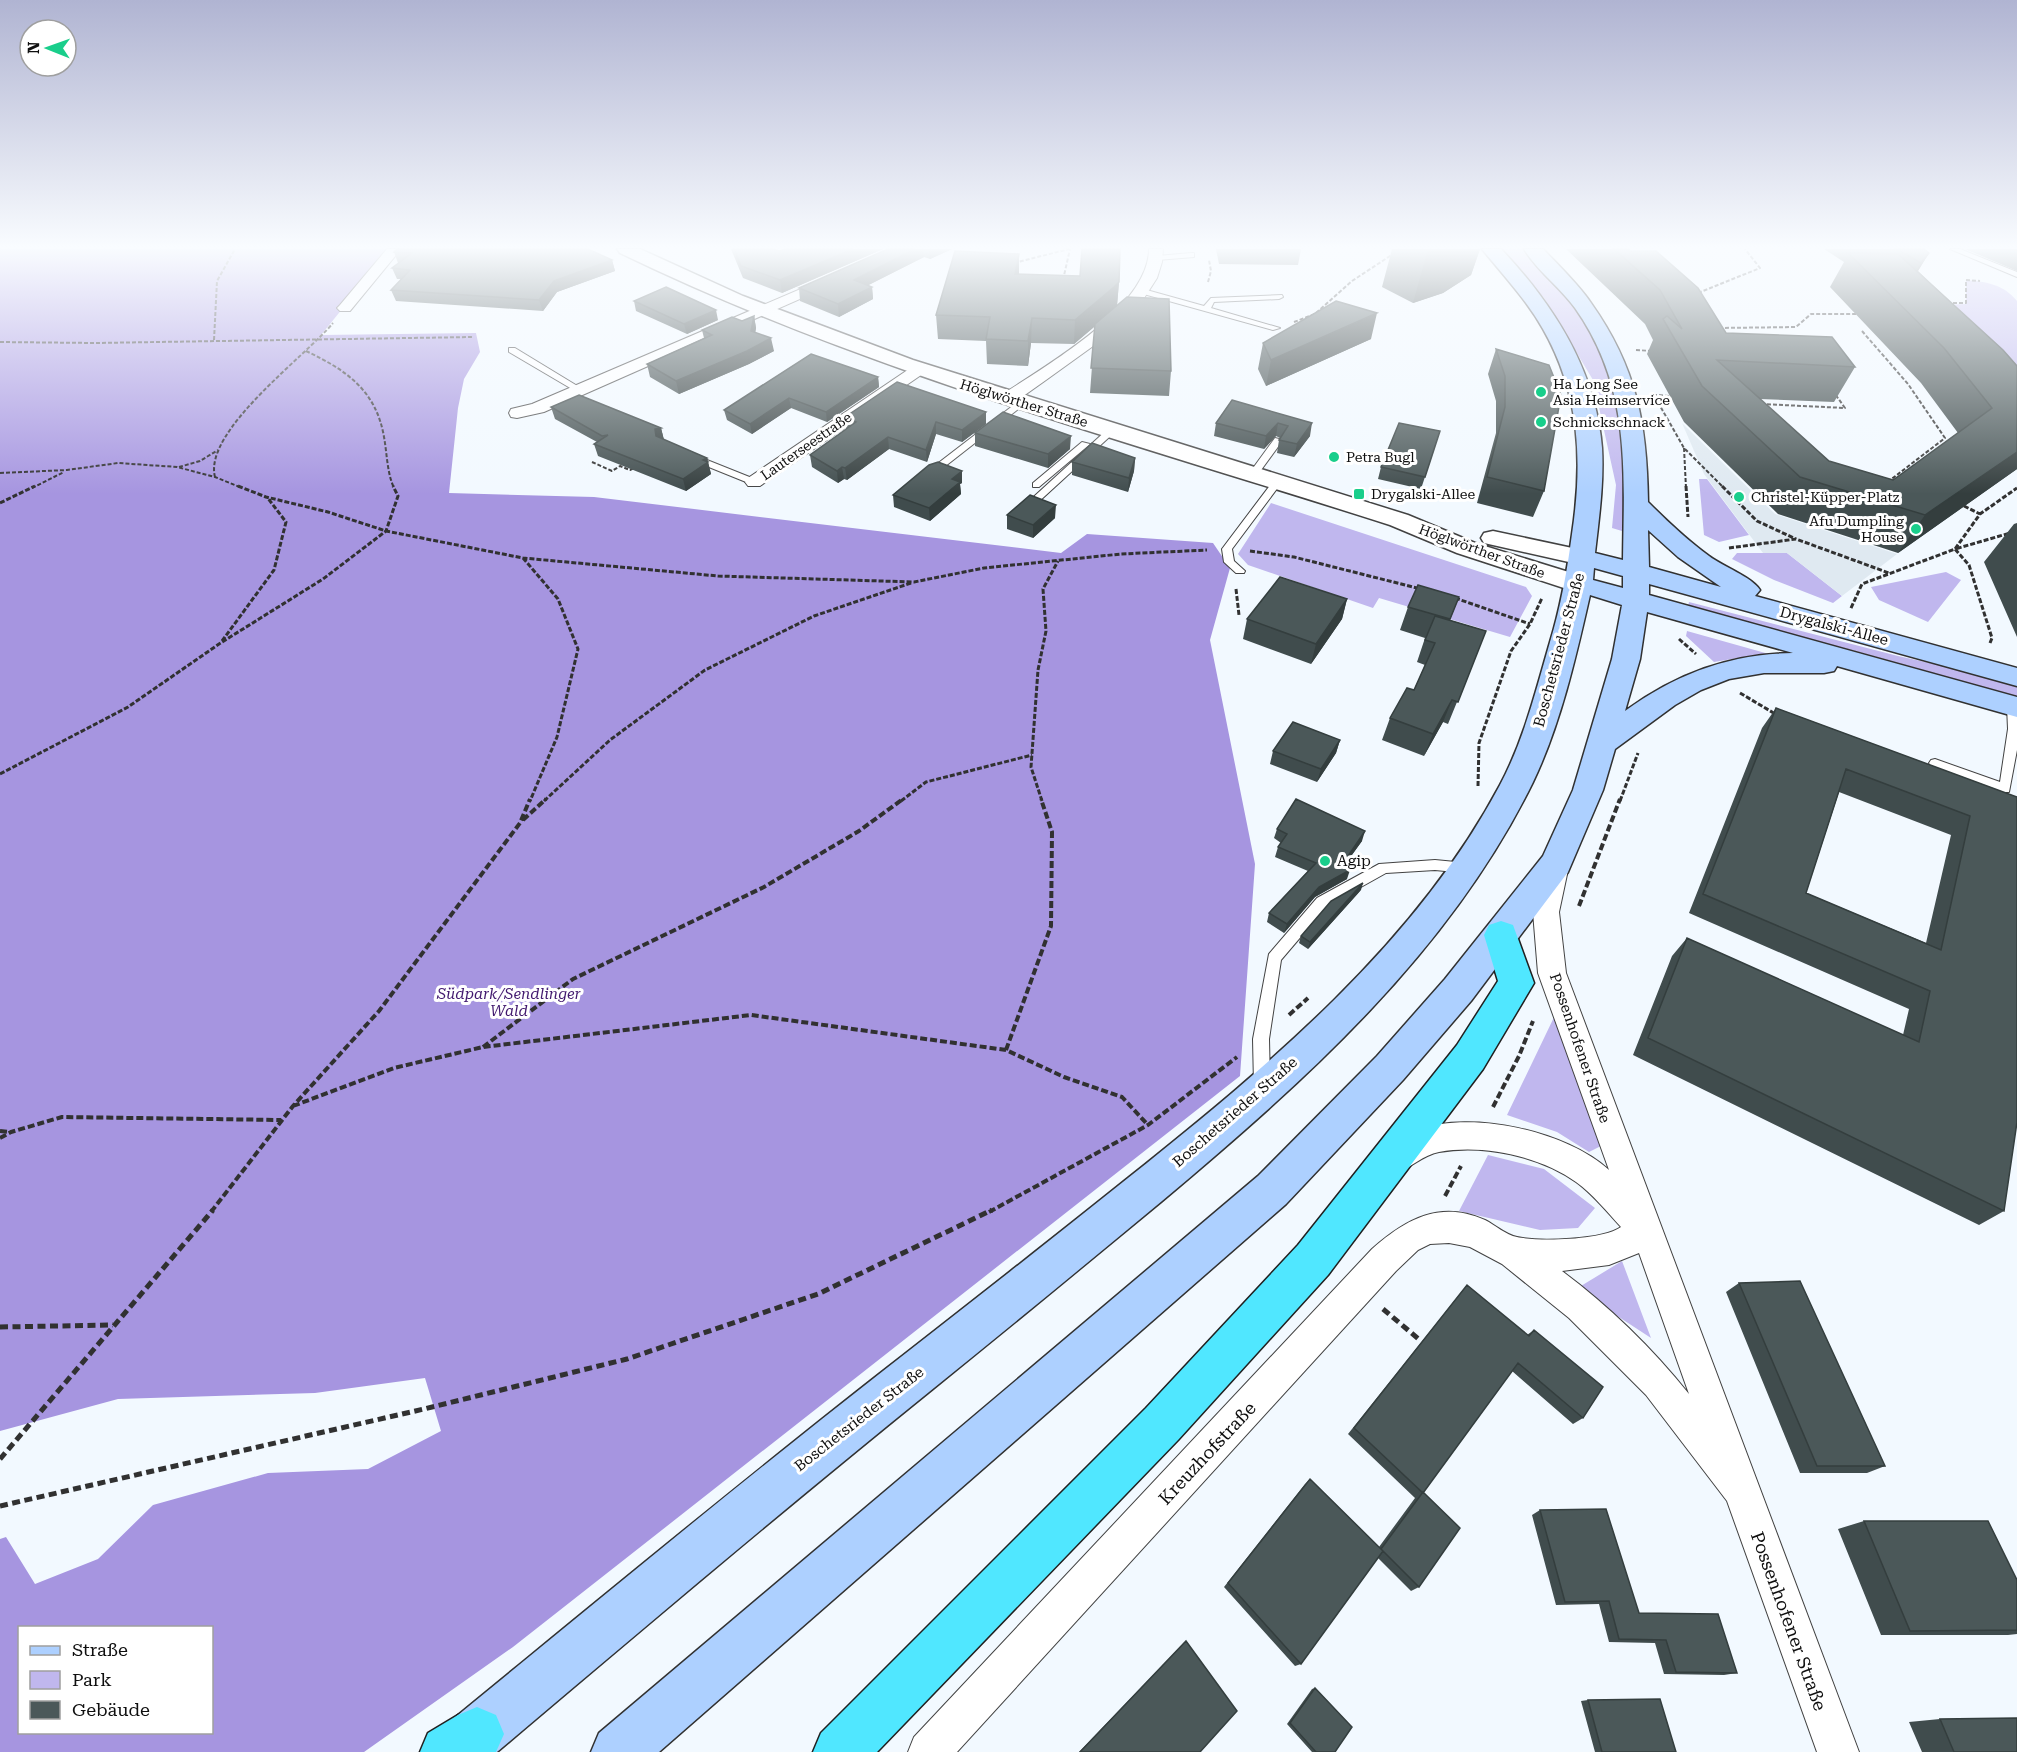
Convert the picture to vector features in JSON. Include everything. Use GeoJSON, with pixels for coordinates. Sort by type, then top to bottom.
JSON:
{"type":"FeatureCollection","features":[{"type":"Feature","properties":{"kind":"highway"},"geometry":{"type":"LineString","coordinates":[[840,1752],[1162,1424],[1313,1260],[1470,1057],[1516,983],[1501,934]]}},
{"type":"Feature","properties":{"kind":"main road","name":"Boschetsrieder Straße"},"geometry":{"type":"LineString","coordinates":[[460,1746],[788,1475],[1186,1156],[1324,1032],[1377,977],[1425,922],[1466,868],[1512,794],[1544,718],[1579,584],[1590,483],[1589,432],[1582,391],[1552,331]]}},
{"type":"Feature","properties":{"kind":"main road"},"geometry":{"type":"LineString","coordinates":[[618,1752],[1272,1190],[1390,1068],[1458,990],[1556,863],[1588,790],[1604,742],[1626,658],[1636,601],[1636,467],[1631,421],[1623,381],[1598,331]]}},
{"type":"Feature","properties":{"kind":"main road"},"geometry":{"type":"LineString","coordinates":[[1560,344],[1590,349],[1608,347]]}},
{"type":"Feature","properties":{"kind":"main road"},"geometry":{"type":"LineString","coordinates":[[1636,503],[1666,536],[1699,562],[1732,582],[1801,616]]}},
{"type":"Feature","properties":{"kind":"main road","name":"Drygalski-Allee"},"geometry":{"type":"LineString","coordinates":[[1582,557],[2017,677]]}},
{"type":"Feature","properties":{"kind":"main road","name":"Höglwörther Straße"},"geometry":{"type":"LineString","coordinates":[[1579,584],[1636,601]]}},
{"type":"Feature","properties":{"kind":"main road","name":"Drygalski-Allee"},"geometry":{"type":"LineString","coordinates":[[1636,601],[2015,706]]}},
{"type":"Feature","properties":{"kind":"main road"},"geometry":{"type":"LineString","coordinates":[[1604,742],[1677,691],[1716,673],[1755,664],[1819,663],[1886,669]]}},
{"type":"Feature","properties":{"kind":"street"},"geometry":{"type":"LineString","coordinates":[[517,413],[538,408],[716,331]]}},
{"type":"Feature","properties":{"kind":"street","name":"Höglwörther Straße"},"geometry":{"type":"LineString","coordinates":[[814,331],[918,370],[1399,520],[1466,548],[1579,584]]}},
{"type":"Feature","properties":{"kind":"street"},"geometry":{"type":"LineString","coordinates":[[1016,401],[1102,331]]}},
{"type":"Feature","properties":{"kind":"street","name":"Lauterseestraße"},"geometry":{"type":"LineString","coordinates":[[754,482],[918,370]]}},
{"type":"Feature","properties":{"kind":"street","name":"Höglwörther Straße"},"geometry":{"type":"LineString","coordinates":[[1399,520],[1552,549],[1582,557]]}},
{"type":"Feature","properties":{"kind":"street","name":"Possenhofener Straße"},"geometry":{"type":"LineString","coordinates":[[1556,863],[1546,912],[1552,973],[1838,1752]]}},
{"type":"Feature","properties":{"kind":"street","name":"Possenhofener Straße"},"geometry":{"type":"LineString","coordinates":[[1383,1167],[1422,1143],[1478,1137],[1509,1140],[1555,1154],[1588,1172],[1645,1228]]}},
{"type":"Feature","properties":{"kind":"street","name":"Kreuzhofstraße"},"geometry":{"type":"LineString","coordinates":[[929,1752],[1384,1260],[1407,1239],[1428,1229],[1449,1227],[1475,1232],[1513,1253]]}},
{"type":"Feature","properties":{"kind":"street"},"geometry":{"type":"LineString","coordinates":[[1513,1253],[1552,1255],[1592,1251],[1622,1245],[1645,1228]]}},
{"type":"Feature","properties":{"kind":"street","name":"Possenhofener Straße"},"geometry":{"type":"LineString","coordinates":[[1513,1253],[1581,1306],[1658,1383],[1741,1489]]}},
{"type":"Feature","properties":{"kind":"lane"},"geometry":{"type":"LineString","coordinates":[[512,350],[580,390]]}},
{"type":"Feature","properties":{"kind":"lane"},"geometry":{"type":"LineString","coordinates":[[931,473],[1016,401]]}},
{"type":"Feature","properties":{"kind":"lane"},"geometry":{"type":"LineString","coordinates":[[1036,485],[1107,429]]}},
{"type":"Feature","properties":{"kind":"lane"},"geometry":{"type":"LineString","coordinates":[[1031,504],[1107,429]]}},
{"type":"Feature","properties":{"kind":"lane"},"geometry":{"type":"LineString","coordinates":[[1254,475],[1278,440]]}},
{"type":"Feature","properties":{"kind":"lane"},"geometry":{"type":"LineString","coordinates":[[667,446],[754,482]]}},
{"type":"Feature","properties":{"kind":"lane"},"geometry":{"type":"LineString","coordinates":[[1240,571],[1229,562],[1227,549],[1277,482]]}},
{"type":"Feature","properties":{"kind":"lane"},"geometry":{"type":"LineString","coordinates":[[1935,763],[2005,789],[2015,706]]}},
{"type":"Feature","properties":{"kind":"lane"},"geometry":{"type":"LineString","coordinates":[[1262,1090],[1261,1039],[1274,958],[1322,902],[1384,868],[1435,865],[1466,868]]}},
{"type":"Feature","properties":{"kind":"path"},"geometry":{"type":"LineString","coordinates":[[214,331],[214,340]]}},
{"type":"Feature","properties":{"kind":"path"},"geometry":{"type":"LineString","coordinates":[[215,477],[213,464],[219,450],[253,400],[327,331]]}},
{"type":"Feature","properties":{"kind":"path"},"geometry":{"type":"LineString","coordinates":[[1863,331],[1908,384],[1945,438],[1886,482]]}},
{"type":"Feature","properties":{"kind":"path"},"geometry":{"type":"LineString","coordinates":[[0,342],[95,343],[472,337]]}},
{"type":"Feature","properties":{"kind":"path"},"geometry":{"type":"LineString","coordinates":[[0,774],[128,707],[219,645],[323,579],[386,531],[398,496],[392,483],[381,418],[363,387],[329,362],[306,351]]}},
{"type":"Feature","properties":{"kind":"path"},"geometry":{"type":"LineString","coordinates":[[1756,404],[1845,408],[1833,391]]}},
{"type":"Feature","properties":{"kind":"path"},"geometry":{"type":"LineString","coordinates":[[592,462],[612,471],[620,466],[630,470],[667,446]]}},
{"type":"Feature","properties":{"kind":"path"},"geometry":{"type":"LineString","coordinates":[[1688,515],[1684,448],[1757,521],[1796,539],[1891,573]]}},
{"type":"Feature","properties":{"kind":"path"},"geometry":{"type":"LineString","coordinates":[[177,467],[200,461],[219,450]]}},
{"type":"Feature","properties":{"kind":"path"},"geometry":{"type":"LineString","coordinates":[[0,473],[67,470],[118,463],[177,467],[215,477],[266,497],[328,512],[386,531],[523,558],[627,570],[718,576],[914,582]]}},
{"type":"Feature","properties":{"kind":"path"},"geometry":{"type":"LineString","coordinates":[[0,502],[67,470]]}},
{"type":"Feature","properties":{"kind":"path"},"geometry":{"type":"LineString","coordinates":[[1678,476],[1686,477]]}},
{"type":"Feature","properties":{"kind":"path"},"geometry":{"type":"LineString","coordinates":[[1895,477],[1904,481]]}},
{"type":"Feature","properties":{"kind":"path"},"geometry":{"type":"LineString","coordinates":[[1955,549],[1980,514],[2017,488]]}},
{"type":"Feature","properties":{"kind":"path"},"geometry":{"type":"LineString","coordinates":[[219,645],[274,570],[286,522],[266,497]]}},
{"type":"Feature","properties":{"kind":"path"},"geometry":{"type":"LineString","coordinates":[[1964,506],[1980,514]]}},
{"type":"Feature","properties":{"kind":"path"},"geometry":{"type":"LineString","coordinates":[[1842,627],[1862,584],[1955,549],[2017,531]]}},
{"type":"Feature","properties":{"kind":"path"},"geometry":{"type":"LineString","coordinates":[[2006,535],[2012,538]]}},
{"type":"Feature","properties":{"kind":"path"},"geometry":{"type":"LineString","coordinates":[[1726,548],[1796,539]]}},
{"type":"Feature","properties":{"kind":"path"},"geometry":{"type":"LineString","coordinates":[[0,1459],[230,1190],[281,1120],[379,1011],[520,823],[610,740],[705,670],[814,616],[914,582],[984,568],[1121,554],[1227,549],[1294,557],[1428,591]]}},
{"type":"Feature","properties":{"kind":"path"},"geometry":{"type":"LineString","coordinates":[[1955,549],[1969,565],[1992,638],[1989,646]]}},
{"type":"Feature","properties":{"kind":"path"},"geometry":{"type":"LineString","coordinates":[[520,823],[557,737],[578,649],[558,598],[523,558]]}},
{"type":"Feature","properties":{"kind":"path"},"geometry":{"type":"LineString","coordinates":[[1006,1050],[1051,926],[1052,832],[1031,767],[1038,670],[1046,631],[1043,589],[1058,561]]}},
{"type":"Feature","properties":{"kind":"path"},"geometry":{"type":"LineString","coordinates":[[1239,615],[1235,592],[1240,571]]}},
{"type":"Feature","properties":{"kind":"path"},"geometry":{"type":"LineString","coordinates":[[1474,793],[1480,783],[1479,743],[1487,728],[1511,651],[1530,624],[1539,606],[1547,574]]}},
{"type":"Feature","properties":{"kind":"path"},"geometry":{"type":"LineString","coordinates":[[1449,596],[1530,624]]}},
{"type":"Feature","properties":{"kind":"path"},"geometry":{"type":"LineString","coordinates":[[1678,638],[1748,699],[1778,715]]}},
{"type":"Feature","properties":{"kind":"path"},"geometry":{"type":"LineString","coordinates":[[1499,686],[1506,688]]}},
{"type":"Feature","properties":{"kind":"path"},"geometry":{"type":"LineString","coordinates":[[1576,914],[1640,749]]}},
{"type":"Feature","properties":{"kind":"path"},"geometry":{"type":"LineString","coordinates":[[483,1047],[573,979],[764,887],[859,831],[926,782],[1032,755]]}},
{"type":"Feature","properties":{"kind":"path"},"geometry":{"type":"LineString","coordinates":[[1428,1229],[1519,1056],[1552,973]]}},
{"type":"Feature","properties":{"kind":"path"},"geometry":{"type":"LineString","coordinates":[[0,1506],[424,1409],[650,1352],[818,1294],[987,1213],[1148,1125],[1261,1039],[1315,993]]}},
{"type":"Feature","properties":{"kind":"path"},"geometry":{"type":"LineString","coordinates":[[293,1106],[394,1068],[483,1047],[751,1015],[1006,1050],[1064,1077],[1122,1097],[1148,1125]]}},
{"type":"Feature","properties":{"kind":"path"},"geometry":{"type":"LineString","coordinates":[[0,1138],[11,1132],[62,1117],[281,1120]]}},
{"type":"Feature","properties":{"kind":"path"},"geometry":{"type":"LineString","coordinates":[[0,1131],[11,1132]]}},
{"type":"Feature","properties":{"kind":"path"},"geometry":{"type":"LineString","coordinates":[[1360,1288],[1421,1341]]}},
{"type":"Feature","properties":{"kind":"path"},"geometry":{"type":"LineString","coordinates":[[0,1327],[113,1325]]}},
{"type":"Feature","properties":{"kind":"green space","name":"Südpark/Sendlinger Wald"},"geometry":{"type":"Polygon","coordinates":[[[0,331],[324,331],[321,335],[476,333],[480,352],[464,379],[458,408],[449,493],[594,497],[1061,553],[1087,534],[1213,543],[1230,568],[1210,640],[1255,864],[1240,1076],[513,1647],[364,1752],[0,1752],[0,1539],[6,1537],[35,1584],[98,1559],[153,1505],[268,1473],[368,1469],[441,1431],[425,1378],[315,1393],[118,1399],[0,1431],[0,331]]]}},
{"type":"Feature","properties":{"kind":"green space"},"geometry":{"type":"Polygon","coordinates":[[[1564,331],[1589,331],[1596,340],[1622,422],[1625,487],[1622,531],[1612,528],[1616,485],[1593,380],[1564,331]]]}},
{"type":"Feature","properties":{"kind":"green space"},"geometry":{"type":"Polygon","coordinates":[[[1963,331],[2017,331],[2017,411],[1963,331]]]}},
{"type":"Feature","properties":{"kind":"green space"},"geometry":{"type":"Polygon","coordinates":[[[1699,479],[1707,479],[1749,535],[1719,542],[1704,535],[1699,479]]]}},
{"type":"Feature","properties":{"kind":"green space"},"geometry":{"type":"Polygon","coordinates":[[[1271,503],[1526,587],[1532,596],[1510,637],[1379,598],[1373,608],[1248,565],[1238,554],[1271,503]]]}},
{"type":"Feature","properties":{"kind":"green space"},"geometry":{"type":"Polygon","coordinates":[[[1737,553],[1787,553],[1842,596],[1833,603],[1774,580],[1732,559],[1737,553]]]}},
{"type":"Feature","properties":{"kind":"green space"},"geometry":{"type":"Polygon","coordinates":[[[1946,572],[1961,580],[1928,622],[1879,600],[1871,587],[1946,572]]]}},
{"type":"Feature","properties":{"kind":"green space"},"geometry":{"type":"Polygon","coordinates":[[[1689,602],[1898,656],[1980,674],[2017,686],[2017,697],[1688,607],[1689,602]]]}},
{"type":"Feature","properties":{"kind":"green space"},"geometry":{"type":"Polygon","coordinates":[[[1687,631],[1776,656],[1744,657],[1714,662],[1686,636],[1687,631]]]}},
{"type":"Feature","properties":{"kind":"green space"},"geometry":{"type":"Polygon","coordinates":[[[1557,1011],[1605,1144],[1589,1152],[1557,1132],[1507,1115],[1557,1011]]]}},
{"type":"Feature","properties":{"kind":"green space"},"geometry":{"type":"Polygon","coordinates":[[[1488,1155],[1544,1169],[1595,1208],[1578,1228],[1540,1230],[1459,1211],[1488,1155]]]}},
{"type":"Feature","properties":{"kind":"green space"},"geometry":{"type":"Polygon","coordinates":[[[1622,1261],[1651,1338],[1576,1289],[1622,1261]]]}},
{"type":"Feature","properties":{"kind":"shaded area","name":"Christel-Küpper-Platz"},"geometry":{"type":"Polygon","coordinates":[[[1682,423],[1775,514],[1897,554],[1842,596],[1787,553],[1763,553],[1704,474],[1682,423]]]}},
{"type":"Feature","properties":{"kind":"building"},"geometry":{"type":"Polygon","coordinates":[[[704,331],[751,331],[771,338],[747,351],[676,381],[647,364],[712,335],[704,331]]]}},
{"type":"Feature","properties":{"kind":"building"},"geometry":{"type":"Polygon","coordinates":[[[987,331],[1030,331],[1028,341],[986,339],[987,331]]]}},
{"type":"Feature","properties":{"kind":"building"},"geometry":{"type":"Polygon","coordinates":[[[1094,331],[1170,331],[1171,371],[1091,368],[1094,331]]]}},
{"type":"Feature","properties":{"kind":"building"},"geometry":{"type":"Polygon","coordinates":[[[1284,331],[1337,331],[1271,360],[1263,343],[1284,331]]]}},
{"type":"Feature","properties":{"kind":"building"},"geometry":{"type":"Polygon","coordinates":[[[1670,331],[1725,331],[1726,333],[1832,337],[1855,367],[1717,360],[1829,461],[1893,480],[1992,408],[1944,348],[1927,331],[1982,331],[2017,366],[2017,452],[1925,515],[1800,477],[1702,386],[1670,331]]]}},
{"type":"Feature","properties":{"kind":"building"},"geometry":{"type":"Polygon","coordinates":[[[1496,349],[1549,365],[1561,395],[1544,491],[1487,477],[1505,407],[1505,376],[1496,349]]]}},
{"type":"Feature","properties":{"kind":"building"},"geometry":{"type":"Polygon","coordinates":[[[811,354],[878,377],[826,412],[789,398],[750,424],[724,410],[811,354]]]}},
{"type":"Feature","properties":{"kind":"building"},"geometry":{"type":"Polygon","coordinates":[[[897,382],[986,412],[962,430],[936,422],[926,450],[888,437],[845,468],[842,467],[837,471],[810,455],[856,422],[845,417],[897,382]]]}},
{"type":"Feature","properties":{"kind":"building"},"geometry":{"type":"Polygon","coordinates":[[[579,395],[661,428],[655,429],[656,436],[707,458],[703,460],[708,462],[683,479],[594,444],[608,435],[602,436],[551,407],[579,395]]]}},
{"type":"Feature","properties":{"kind":"building"},"geometry":{"type":"Polygon","coordinates":[[[1232,400],[1312,423],[1297,444],[1279,440],[1288,426],[1278,423],[1266,436],[1216,423],[1232,400]]]}},
{"type":"Feature","properties":{"kind":"building"},"geometry":{"type":"Polygon","coordinates":[[[1003,412],[1071,436],[1048,454],[975,433],[1003,412]]]}},
{"type":"Feature","properties":{"kind":"building"},"geometry":{"type":"Polygon","coordinates":[[[1399,423],[1440,431],[1425,477],[1381,467],[1399,423]]]}},
{"type":"Feature","properties":{"kind":"building"},"geometry":{"type":"Polygon","coordinates":[[[1092,443],[1135,458],[1129,478],[1072,462],[1092,443]]]}},
{"type":"Feature","properties":{"kind":"building"},"geometry":{"type":"Polygon","coordinates":[[[938,462],[962,471],[952,479],[960,482],[929,508],[893,495],[929,465],[938,462]]]}},
{"type":"Feature","properties":{"kind":"building"},"geometry":{"type":"Polygon","coordinates":[[[1030,495],[1056,505],[1033,525],[1007,515],[1030,495]]]}},
{"type":"Feature","properties":{"kind":"building"},"geometry":{"type":"Polygon","coordinates":[[[1280,577],[1347,599],[1316,644],[1247,619],[1280,577]]]}},
{"type":"Feature","properties":{"kind":"building"},"geometry":{"type":"Polygon","coordinates":[[[1418,585],[1459,597],[1450,619],[1408,607],[1418,585]]]}},
{"type":"Feature","properties":{"kind":"building"},"geometry":{"type":"Polygon","coordinates":[[[1435,616],[1486,631],[1458,702],[1452,700],[1433,734],[1390,718],[1407,688],[1414,690],[1435,643],[1425,640],[1435,616]]]}},
{"type":"Feature","properties":{"kind":"building"},"geometry":{"type":"Polygon","coordinates":[[[1776,708],[2017,797],[2017,1122],[2004,1211],[1648,1038],[1687,938],[1919,1042],[1930,991],[1703,894],[1776,708]],[[1846,769],[1806,893],[1941,950],[1970,816],[1846,769]]]}},
{"type":"Feature","properties":{"kind":"building"},"geometry":{"type":"Polygon","coordinates":[[[1293,722],[1340,740],[1321,769],[1273,751],[1293,722]]]}},
{"type":"Feature","properties":{"kind":"building"},"geometry":{"type":"Polygon","coordinates":[[[1296,799],[1365,831],[1342,865],[1350,870],[1319,887],[1287,924],[1269,913],[1316,863],[1278,847],[1287,834],[1277,829],[1296,799]]]}},
{"type":"Feature","properties":{"kind":"building"},"geometry":{"type":"Polygon","coordinates":[[[1363,883],[1310,942],[1301,936],[1331,901],[1363,883]]]}},
{"type":"Feature","properties":{"kind":"building"},"geometry":{"type":"Polygon","coordinates":[[[1800,1281],[1885,1466],[1817,1466],[1739,1283],[1800,1281]]]}},
{"type":"Feature","properties":{"kind":"building"},"geometry":{"type":"Polygon","coordinates":[[[1467,1285],[1529,1336],[1534,1330],[1603,1387],[1583,1418],[1518,1363],[1423,1493],[1354,1428],[1467,1285]]]}},
{"type":"Feature","properties":{"kind":"building"},"geometry":{"type":"Polygon","coordinates":[[[1310,1479],[1383,1551],[1301,1664],[1228,1583],[1310,1479]]]}},
{"type":"Feature","properties":{"kind":"building"},"geometry":{"type":"Polygon","coordinates":[[[1423,1492],[1460,1528],[1419,1587],[1381,1549],[1423,1492]]]}},
{"type":"Feature","properties":{"kind":"building"},"geometry":{"type":"Polygon","coordinates":[[[1606,1509],[1639,1613],[1718,1614],[1737,1673],[1676,1672],[1666,1640],[1619,1639],[1609,1601],[1565,1602],[1540,1510],[1606,1509]]]}},
{"type":"Feature","properties":{"kind":"building"},"geometry":{"type":"Polygon","coordinates":[[[1864,1521],[1988,1521],[2017,1580],[2017,1630],[1910,1631],[1864,1521]]]}},
{"type":"Feature","properties":{"kind":"building"},"geometry":{"type":"Polygon","coordinates":[[[1186,1641],[1237,1711],[1200,1752],[1080,1752],[1186,1641]]]}},
{"type":"Feature","properties":{"kind":"building"},"geometry":{"type":"Polygon","coordinates":[[[1315,1688],[1352,1727],[1335,1752],[1316,1752],[1290,1723],[1315,1688]]]}},
{"type":"Feature","properties":{"kind":"building"},"geometry":{"type":"Polygon","coordinates":[[[1660,1699],[1676,1752],[1602,1752],[1588,1700],[1660,1699]]]}},
{"type":"Feature","properties":{"kind":"building"},"geometry":{"type":"Polygon","coordinates":[[[2017,1718],[2017,1752],[1954,1752],[1940,1719],[2017,1718]]]}},
{"type":"Feature","properties":{"kind":"place","name":"Ha Long See Asia Heimservice"},"geometry":{"type":"Point","coordinates":[1541,392]}},
{"type":"Feature","properties":{"kind":"place","name":"Schnickschnack"},"geometry":{"type":"Point","coordinates":[1541,422]}},
{"type":"Feature","properties":{"kind":"place","name":"Petra Bugl"},"geometry":{"type":"Point","coordinates":[1334,457]}},
{"type":"Feature","properties":{"kind":"place","name":"Drygalski-Allee"},"geometry":{"type":"Point","coordinates":[1359,494]}},
{"type":"Feature","properties":{"kind":"place","name":"Christel-Küpper-Platz"},"geometry":{"type":"Point","coordinates":[1739,497]}},
{"type":"Feature","properties":{"kind":"place","name":"Afu Dumpling House"},"geometry":{"type":"Point","coordinates":[1916,529]}},
{"type":"Feature","properties":{"kind":"place","name":"Agip"},"geometry":{"type":"Point","coordinates":[1325,861]}}]}
